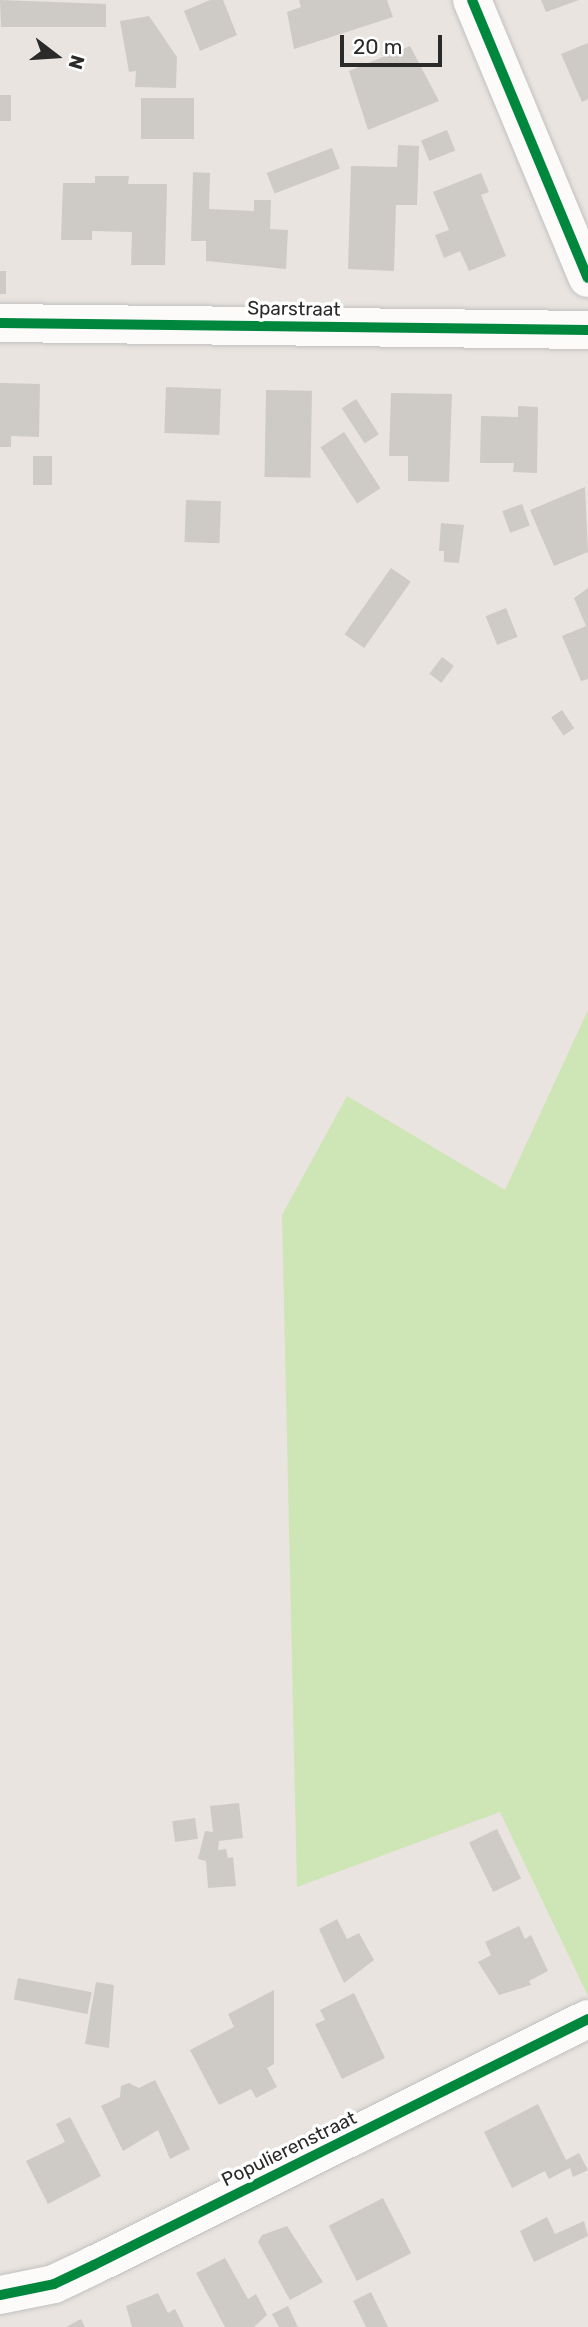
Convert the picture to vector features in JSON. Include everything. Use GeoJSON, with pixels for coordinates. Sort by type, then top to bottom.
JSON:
{"type":"FeatureCollection","features":[{"type":"Feature","properties":{"kind":"street"},"geometry":{"type":"LineString","coordinates":[[472,0],[588,278]]}},
{"type":"Feature","properties":{"kind":"street","name":"Sparstraat"},"geometry":{"type":"LineString","coordinates":[[0,323],[588,330]]}},
{"type":"Feature","properties":{"kind":"street","name":"Populierenstraat"},"geometry":{"type":"LineString","coordinates":[[0,2295],[54,2284],[588,2019]]}},
{"type":"Feature","properties":{"kind":"green space"},"geometry":{"type":"Polygon","coordinates":[[[588,1010],[588,1996],[500,1812],[297,1887],[282,1215],[347,1096],[505,1190],[588,1010]]]}},
{"type":"Feature","properties":{"kind":"building"},"geometry":{"type":"Polygon","coordinates":[[[0,0],[106,4],[106,27],[1,27],[0,0]]]}},
{"type":"Feature","properties":{"kind":"building"},"geometry":{"type":"Polygon","coordinates":[[[210,0],[223,0],[237,35],[200,51],[184,11],[210,0]]]}},
{"type":"Feature","properties":{"kind":"building"},"geometry":{"type":"Polygon","coordinates":[[[299,0],[387,0],[393,17],[294,49],[287,12],[301,7],[299,0]]]}},
{"type":"Feature","properties":{"kind":"building"},"geometry":{"type":"Polygon","coordinates":[[[541,0],[579,0],[546,12],[541,0]]]}},
{"type":"Feature","properties":{"kind":"building"},"geometry":{"type":"Polygon","coordinates":[[[149,16],[177,57],[176,88],[135,87],[136,71],[129,72],[120,21],[149,16]]]}},
{"type":"Feature","properties":{"kind":"building"},"geometry":{"type":"Polygon","coordinates":[[[588,43],[588,99],[582,102],[561,54],[588,43]]]}},
{"type":"Feature","properties":{"kind":"building"},"geometry":{"type":"Polygon","coordinates":[[[410,46],[439,101],[368,130],[349,71],[410,46]]]}},
{"type":"Feature","properties":{"kind":"building"},"geometry":{"type":"Polygon","coordinates":[[[0,95],[11,95],[11,121],[0,121],[0,95]]]}},
{"type":"Feature","properties":{"kind":"building"},"geometry":{"type":"Polygon","coordinates":[[[141,98],[194,98],[194,139],[141,139],[141,98]]]}},
{"type":"Feature","properties":{"kind":"building"},"geometry":{"type":"Polygon","coordinates":[[[447,130],[455,150],[429,161],[421,140],[447,130]]]}},
{"type":"Feature","properties":{"kind":"building"},"geometry":{"type":"Polygon","coordinates":[[[398,145],[419,146],[417,205],[396,205],[394,271],[348,269],[351,166],[397,167],[398,145]]]}},
{"type":"Feature","properties":{"kind":"building"},"geometry":{"type":"Polygon","coordinates":[[[332,148],[340,169],[275,194],[267,173],[332,148]]]}},
{"type":"Feature","properties":{"kind":"building"},"geometry":{"type":"Polygon","coordinates":[[[193,172],[210,173],[209,209],[254,211],[254,200],[271,200],[270,229],[288,230],[286,269],[206,261],[206,241],[191,241],[193,172]]]}},
{"type":"Feature","properties":{"kind":"building"},"geometry":{"type":"Polygon","coordinates":[[[481,173],[489,192],[481,195],[506,256],[469,271],[460,251],[444,258],[435,235],[449,230],[433,192],[481,173]]]}},
{"type":"Feature","properties":{"kind":"building"},"geometry":{"type":"Polygon","coordinates":[[[95,176],[129,176],[128,184],[167,184],[165,265],[131,265],[132,232],[92,231],[92,240],[61,240],[63,183],[95,183],[95,176]]]}},
{"type":"Feature","properties":{"kind":"building"},"geometry":{"type":"Polygon","coordinates":[[[0,271],[6,271],[6,294],[0,294],[0,271]]]}},
{"type":"Feature","properties":{"kind":"building"},"geometry":{"type":"Polygon","coordinates":[[[0,383],[40,384],[39,437],[11,436],[11,447],[0,447],[0,383]]]}},
{"type":"Feature","properties":{"kind":"building"},"geometry":{"type":"Polygon","coordinates":[[[166,387],[221,389],[219,435],[164,433],[166,387]]]}},
{"type":"Feature","properties":{"kind":"building"},"geometry":{"type":"Polygon","coordinates":[[[266,390],[312,391],[310,478],[264,477],[266,390]]]}},
{"type":"Feature","properties":{"kind":"building"},"geometry":{"type":"Polygon","coordinates":[[[391,393],[452,394],[449,482],[408,481],[408,456],[389,456],[391,393]]]}},
{"type":"Feature","properties":{"kind":"building"},"geometry":{"type":"Polygon","coordinates":[[[356,399],[379,434],[365,443],[342,408],[356,399]]]}},
{"type":"Feature","properties":{"kind":"building"},"geometry":{"type":"Polygon","coordinates":[[[518,406],[538,407],[537,473],[513,472],[514,463],[480,463],[481,416],[518,417],[518,406]]]}},
{"type":"Feature","properties":{"kind":"building"},"geometry":{"type":"Polygon","coordinates":[[[344,432],[380,488],[357,503],[321,447],[344,432]]]}},
{"type":"Feature","properties":{"kind":"building"},"geometry":{"type":"Polygon","coordinates":[[[33,456],[52,456],[52,485],[33,485],[33,456]]]}},
{"type":"Feature","properties":{"kind":"building"},"geometry":{"type":"Polygon","coordinates":[[[585,487],[588,552],[554,566],[530,510],[585,487]]]}},
{"type":"Feature","properties":{"kind":"building"},"geometry":{"type":"Polygon","coordinates":[[[186,500],[221,501],[220,543],[185,542],[186,500]]]}},
{"type":"Feature","properties":{"kind":"building"},"geometry":{"type":"Polygon","coordinates":[[[522,504],[530,526],[510,533],[502,511],[522,504]]]}},
{"type":"Feature","properties":{"kind":"building"},"geometry":{"type":"Polygon","coordinates":[[[441,523],[464,525],[459,563],[444,562],[444,551],[439,551],[441,523]]]}},
{"type":"Feature","properties":{"kind":"building"},"geometry":{"type":"Polygon","coordinates":[[[391,568],[411,582],[364,648],[345,634],[391,568]]]}},
{"type":"Feature","properties":{"kind":"building"},"geometry":{"type":"Polygon","coordinates":[[[588,588],[588,679],[581,681],[562,636],[586,626],[574,598],[588,588]]]}},
{"type":"Feature","properties":{"kind":"building"},"geometry":{"type":"Polygon","coordinates":[[[506,608],[518,637],[497,645],[486,616],[506,608]]]}},
{"type":"Feature","properties":{"kind":"building"},"geometry":{"type":"Polygon","coordinates":[[[442,657],[454,666],[441,683],[429,674],[442,657]]]}},
{"type":"Feature","properties":{"kind":"building"},"geometry":{"type":"Polygon","coordinates":[[[562,710],[574,728],[564,736],[551,717],[562,710]]]}},
{"type":"Feature","properties":{"kind":"building"},"geometry":{"type":"Polygon","coordinates":[[[239,1803],[243,1838],[219,1841],[218,1850],[226,1849],[228,1858],[233,1857],[236,1886],[208,1888],[206,1861],[198,1859],[205,1831],[213,1832],[210,1806],[239,1803]]]}},
{"type":"Feature","properties":{"kind":"building"},"geometry":{"type":"Polygon","coordinates":[[[195,1818],[198,1839],[175,1842],[172,1821],[195,1818]]]}},
{"type":"Feature","properties":{"kind":"building"},"geometry":{"type":"Polygon","coordinates":[[[497,1829],[521,1878],[493,1892],[469,1843],[497,1829]]]}},
{"type":"Feature","properties":{"kind":"building"},"geometry":{"type":"Polygon","coordinates":[[[337,1919],[347,1939],[359,1933],[374,1960],[344,1983],[319,1929],[337,1919]]]}},
{"type":"Feature","properties":{"kind":"building"},"geometry":{"type":"Polygon","coordinates":[[[519,1926],[525,1939],[531,1935],[548,1971],[529,1981],[531,1985],[499,1995],[478,1962],[491,1955],[485,1942],[519,1926]]]}},
{"type":"Feature","properties":{"kind":"building"},"geometry":{"type":"Polygon","coordinates":[[[18,1978],[92,1992],[87,2014],[14,2000],[18,1978]]]}},
{"type":"Feature","properties":{"kind":"building"},"geometry":{"type":"Polygon","coordinates":[[[96,1982],[114,1985],[109,2048],[85,2044],[96,1982]]]}},
{"type":"Feature","properties":{"kind":"building"},"geometry":{"type":"Polygon","coordinates":[[[274,1990],[274,2064],[267,2068],[277,2087],[256,2098],[251,2089],[219,2105],[190,2050],[234,2027],[228,2014],[274,1990]]]}},
{"type":"Feature","properties":{"kind":"building"},"geometry":{"type":"Polygon","coordinates":[[[354,1993],[385,2058],[342,2079],[315,2024],[325,2020],[320,2010],[354,1993]]]}},
{"type":"Feature","properties":{"kind":"building"},"geometry":{"type":"Polygon","coordinates":[[[155,2080],[190,2149],[170,2159],[158,2130],[123,2151],[101,2106],[120,2097],[121,2086],[129,2083],[139,2088],[155,2080]]]}},
{"type":"Feature","properties":{"kind":"building"},"geometry":{"type":"Polygon","coordinates":[[[538,2104],[566,2160],[579,2153],[588,2170],[573,2177],[570,2168],[549,2179],[545,2171],[512,2188],[484,2132],[538,2104]]]}},
{"type":"Feature","properties":{"kind":"building"},"geometry":{"type":"Polygon","coordinates":[[[70,2117],[101,2176],[48,2204],[26,2161],[65,2142],[56,2124],[70,2117]]]}},
{"type":"Feature","properties":{"kind":"building"},"geometry":{"type":"Polygon","coordinates":[[[383,2198],[411,2253],[357,2281],[329,2226],[383,2198]]]}},
{"type":"Feature","properties":{"kind":"building"},"geometry":{"type":"Polygon","coordinates":[[[547,2217],[555,2234],[584,2221],[588,2236],[534,2262],[520,2231],[547,2217]]]}},
{"type":"Feature","properties":{"kind":"building"},"geometry":{"type":"Polygon","coordinates":[[[287,2226],[323,2282],[290,2300],[258,2242],[262,2235],[287,2226]]]}},
{"type":"Feature","properties":{"kind":"building"},"geometry":{"type":"Polygon","coordinates":[[[225,2258],[248,2299],[256,2294],[267,2315],[254,2327],[225,2327],[196,2273],[225,2258]]]}},
{"type":"Feature","properties":{"kind":"building"},"geometry":{"type":"Polygon","coordinates":[[[371,2292],[388,2327],[366,2327],[353,2301],[371,2292]]]}},
{"type":"Feature","properties":{"kind":"building"},"geometry":{"type":"Polygon","coordinates":[[[158,2293],[168,2313],[175,2309],[184,2327],[132,2327],[126,2306],[158,2293]]]}},
{"type":"Feature","properties":{"kind":"building"},"geometry":{"type":"Polygon","coordinates":[[[288,2306],[298,2327],[279,2327],[272,2314],[288,2306]]]}},
{"type":"Feature","properties":{"kind":"building"},"geometry":{"type":"Polygon","coordinates":[[[81,2319],[85,2327],[66,2327],[81,2319]]]}},
{"type":"Feature","properties":{"kind":"cycle path"},"geometry":{"type":"LineString","coordinates":[[472,0],[588,278]]}},
{"type":"Feature","properties":{"kind":"cycle path"},"geometry":{"type":"LineString","coordinates":[[0,323],[588,330]]}},
{"type":"Feature","properties":{"kind":"cycle path"},"geometry":{"type":"LineString","coordinates":[[0,2295],[54,2284],[588,2019]]}}]}
